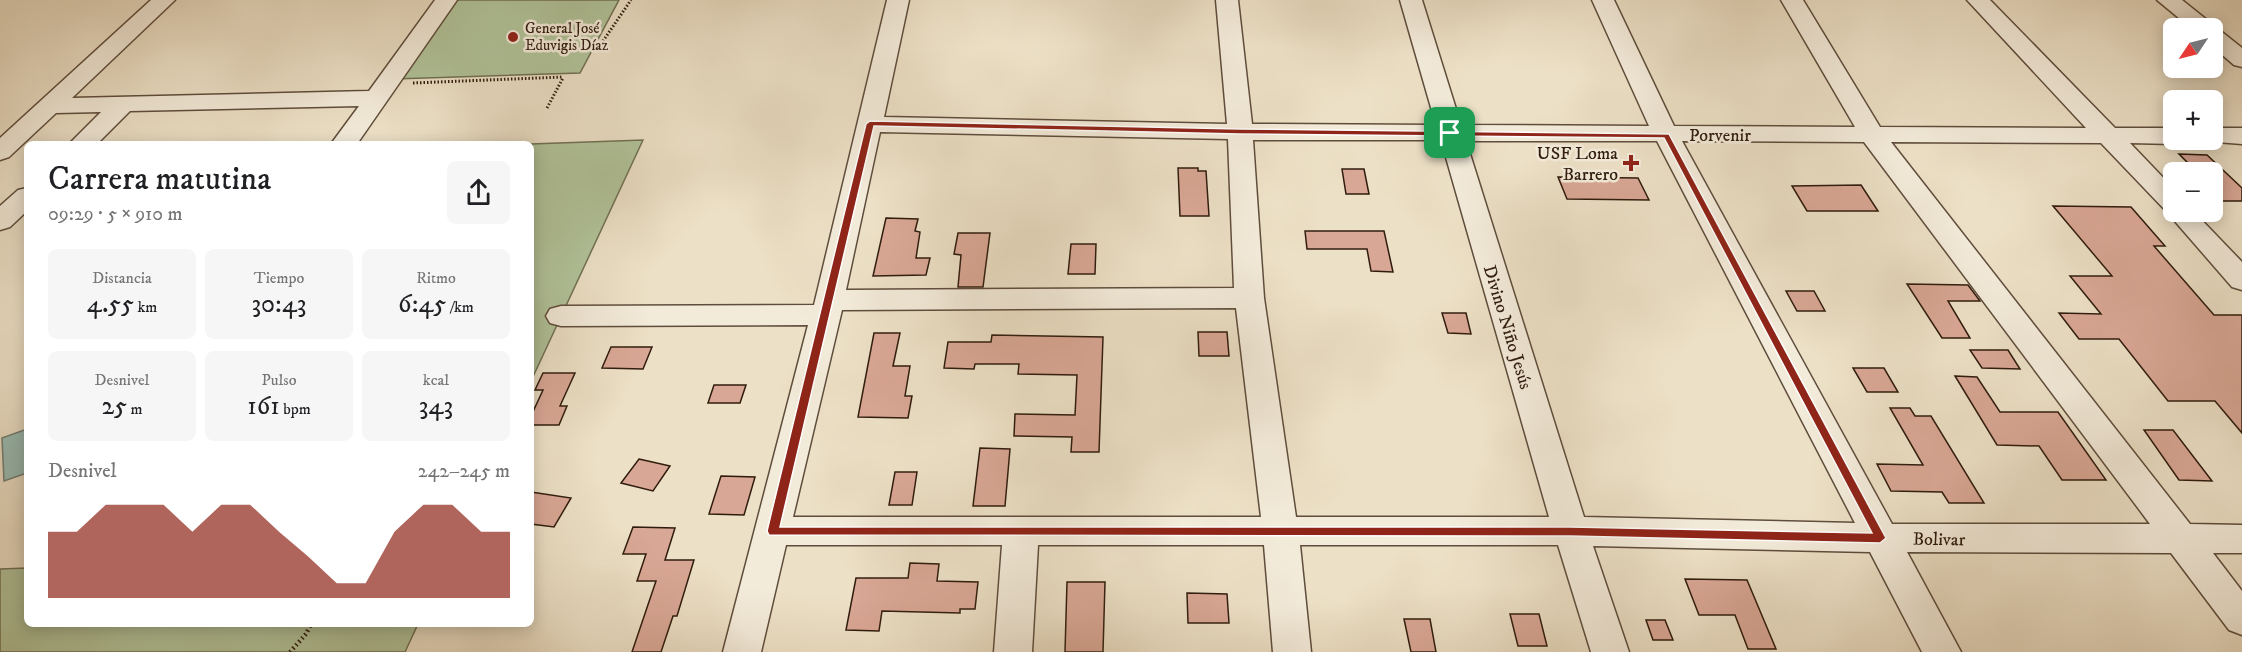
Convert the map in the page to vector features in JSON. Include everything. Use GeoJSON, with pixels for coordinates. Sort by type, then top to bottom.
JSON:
{"type":"FeatureCollection","features":[{"type":"Feature","properties":{"kind":"street"},"geometry":{"type":"LineString","coordinates":[[0,152],[164,0]]}},
{"type":"Feature","properties":{"kind":"street"},"geometry":{"type":"LineString","coordinates":[[346,141],[446,0]]}},
{"type":"Feature","properties":{"kind":"street"},"geometry":{"type":"LineString","coordinates":[[742,652],[828,307],[898,0]]}},
{"type":"Feature","properties":{"kind":"street"},"geometry":{"type":"LineString","coordinates":[[1227,0],[1240,132],[1249,298],[1281,533],[1292,652]]}},
{"type":"Feature","properties":{"kind":"street","name":"Divino Niño Jesús"},"geometry":{"type":"LineString","coordinates":[[1411,0],[1570,531],[1610,652]]}},
{"type":"Feature","properties":{"kind":"street"},"geometry":{"type":"LineString","coordinates":[[1603,0],[1666,135],[1942,652]]}},
{"type":"Feature","properties":{"kind":"street"},"geometry":{"type":"LineString","coordinates":[[1792,0],[1872,135],[2242,619]]}},
{"type":"Feature","properties":{"kind":"street"},"geometry":{"type":"LineString","coordinates":[[1978,0],[2163,194]]}},
{"type":"Feature","properties":{"kind":"street"},"geometry":{"type":"LineString","coordinates":[[2168,0],[2192,18]]}},
{"type":"Feature","properties":{"kind":"street"},"geometry":{"type":"LineString","coordinates":[[2223,44],[2242,60]]}},
{"type":"Feature","properties":{"kind":"street"},"geometry":{"type":"LineString","coordinates":[[51,106],[122,106],[383,91]]}},
{"type":"Feature","properties":{"kind":"street"},"geometry":{"type":"LineString","coordinates":[[85,141],[122,106]]}},
{"type":"Feature","properties":{"kind":"street","name":"Porvenir"},"geometry":{"type":"LineString","coordinates":[[870,124],[1240,132],[2163,136]]}},
{"type":"Feature","properties":{"kind":"street"},"geometry":{"type":"LineString","coordinates":[[2223,136],[2242,136]]}},
{"type":"Feature","properties":{"kind":"street"},"geometry":{"type":"LineString","coordinates":[[0,221],[24,199]]}},
{"type":"Feature","properties":{"kind":"street"},"geometry":{"type":"LineString","coordinates":[[2188,222],[2242,280]]}},
{"type":"Feature","properties":{"kind":"street"},"geometry":{"type":"LineString","coordinates":[[561,316],[828,307],[1249,298]]}},
{"type":"Feature","properties":{"kind":"street","name":"Bolivar"},"geometry":{"type":"LineString","coordinates":[[773,531],[1281,533],[1570,531],[1880,538],[2183,541],[2242,539]]}},
{"type":"Feature","properties":{"kind":"street"},"geometry":{"type":"LineString","coordinates":[[1012,652],[1021,533]]}},
{"type":"Feature","properties":{"kind":"path"},"geometry":{"type":"LineString","coordinates":[[601,45],[631,0]]}},
{"type":"Feature","properties":{"kind":"path"},"geometry":{"type":"LineString","coordinates":[[383,91],[563,77],[547,108]]}},
{"type":"Feature","properties":{"kind":"path"},"geometry":{"type":"LineString","coordinates":[[290,652],[310,627]]}},
{"type":"Feature","properties":{"kind":"green space","name":"General José Eduvigis Díaz"},"geometry":{"type":"Polygon","coordinates":[[[453,0],[619,0],[580,73],[395,79],[453,0]]]}},
{"type":"Feature","properties":{"kind":"green space"},"geometry":{"type":"Polygon","coordinates":[[[643,140],[534,375],[534,144],[643,140]]]}},
{"type":"Feature","properties":{"kind":"green space"},"geometry":{"type":"Polygon","coordinates":[[[24,568],[24,627],[417,627],[405,652],[0,652],[0,569],[24,568]]]}},
{"type":"Feature","properties":{"kind":"water"},"geometry":{"type":"Polygon","coordinates":[[[24,430],[24,474],[4,481],[2,438],[24,430]]]}},
{"type":"Feature","properties":{"kind":"building"},"geometry":{"type":"Polygon","coordinates":[[[2179,154],[2207,155],[2214,162],[2187,162],[2179,154]]]}},
{"type":"Feature","properties":{"kind":"building"},"geometry":{"type":"Polygon","coordinates":[[[1178,168],[1198,168],[1198,171],[1206,171],[1209,216],[1180,216],[1178,168]]]}},
{"type":"Feature","properties":{"kind":"building"},"geometry":{"type":"Polygon","coordinates":[[[1342,169],[1364,169],[1369,194],[1346,194],[1342,169]]]}},
{"type":"Feature","properties":{"kind":"building"},"geometry":{"type":"Polygon","coordinates":[[[2223,170],[2242,188],[2242,201],[2223,201],[2223,170]]]}},
{"type":"Feature","properties":{"kind":"building"},"geometry":{"type":"Polygon","coordinates":[[[1558,177],[1638,178],[1649,200],[1567,199],[1558,177]]]}},
{"type":"Feature","properties":{"kind":"building"},"geometry":{"type":"Polygon","coordinates":[[[1861,185],[1878,211],[1807,211],[1792,186],[1861,185]]]}},
{"type":"Feature","properties":{"kind":"building"},"geometry":{"type":"Polygon","coordinates":[[[2053,206],[2131,207],[2165,246],[2154,246],[2214,315],[2242,315],[2242,433],[2215,401],[2168,401],[2119,339],[2079,339],[2059,313],[2101,314],[2070,276],[2112,276],[2053,206]]]}},
{"type":"Feature","properties":{"kind":"building"},"geometry":{"type":"Polygon","coordinates":[[[886,218],[918,219],[915,231],[920,232],[916,258],[930,258],[926,275],[873,276],[886,218]]]}},
{"type":"Feature","properties":{"kind":"building"},"geometry":{"type":"Polygon","coordinates":[[[1305,231],[1384,231],[1393,272],[1371,271],[1367,249],[1307,249],[1305,231]]]}},
{"type":"Feature","properties":{"kind":"building"},"geometry":{"type":"Polygon","coordinates":[[[958,233],[990,233],[983,287],[958,287],[961,255],[954,254],[958,233]]]}},
{"type":"Feature","properties":{"kind":"building"},"geometry":{"type":"Polygon","coordinates":[[[1071,244],[1096,244],[1095,274],[1068,274],[1071,244]]]}},
{"type":"Feature","properties":{"kind":"building"},"geometry":{"type":"Polygon","coordinates":[[[1907,284],[1968,285],[1980,301],[1948,301],[1970,338],[1942,338],[1907,284]]]}},
{"type":"Feature","properties":{"kind":"building"},"geometry":{"type":"Polygon","coordinates":[[[1786,291],[1814,291],[1825,311],[1797,311],[1786,291]]]}},
{"type":"Feature","properties":{"kind":"building"},"geometry":{"type":"Polygon","coordinates":[[[1442,313],[1466,313],[1471,334],[1448,333],[1442,313]]]}},
{"type":"Feature","properties":{"kind":"building"},"geometry":{"type":"Polygon","coordinates":[[[1198,332],[1227,332],[1229,356],[1199,356],[1198,332]]]}},
{"type":"Feature","properties":{"kind":"building"},"geometry":{"type":"Polygon","coordinates":[[[874,333],[900,333],[893,366],[910,366],[905,396],[912,396],[908,418],[858,417],[874,333]]]}},
{"type":"Feature","properties":{"kind":"building"},"geometry":{"type":"Polygon","coordinates":[[[992,335],[1103,337],[1099,452],[1071,452],[1072,437],[1014,436],[1015,414],[1075,415],[1077,375],[1018,374],[1019,364],[975,364],[974,369],[944,368],[948,342],[991,342],[992,335]]]}},
{"type":"Feature","properties":{"kind":"building"},"geometry":{"type":"Polygon","coordinates":[[[611,347],[652,347],[643,369],[602,368],[611,347]]]}},
{"type":"Feature","properties":{"kind":"building"},"geometry":{"type":"Polygon","coordinates":[[[1970,350],[2008,350],[2020,369],[1982,368],[1970,350]]]}},
{"type":"Feature","properties":{"kind":"building"},"geometry":{"type":"Polygon","coordinates":[[[1853,368],[1884,368],[1898,392],[1867,392],[1853,368]]]}},
{"type":"Feature","properties":{"kind":"building"},"geometry":{"type":"Polygon","coordinates":[[[543,373],[575,373],[560,406],[567,406],[559,425],[534,425],[534,410],[543,390],[535,390],[543,373]]]}},
{"type":"Feature","properties":{"kind":"building"},"geometry":{"type":"Polygon","coordinates":[[[1955,376],[1977,377],[2000,412],[2058,412],[2106,480],[2062,480],[2039,446],[1997,445],[1955,376]]]}},
{"type":"Feature","properties":{"kind":"building"},"geometry":{"type":"Polygon","coordinates":[[[714,385],[746,385],[740,403],[708,403],[714,385]]]}},
{"type":"Feature","properties":{"kind":"building"},"geometry":{"type":"Polygon","coordinates":[[[1890,408],[1910,408],[1915,416],[1931,416],[1984,503],[1949,503],[1942,492],[1891,491],[1877,464],[1923,465],[1890,408]]]}},
{"type":"Feature","properties":{"kind":"building"},"geometry":{"type":"Polygon","coordinates":[[[2144,430],[2173,430],[2212,481],[2179,480],[2144,430]]]}},
{"type":"Feature","properties":{"kind":"building"},"geometry":{"type":"Polygon","coordinates":[[[980,448],[1010,449],[1005,506],[973,506],[980,448]]]}},
{"type":"Feature","properties":{"kind":"building"},"geometry":{"type":"Polygon","coordinates":[[[639,459],[670,466],[653,491],[621,483],[639,459]]]}},
{"type":"Feature","properties":{"kind":"building"},"geometry":{"type":"Polygon","coordinates":[[[895,472],[917,472],[912,505],[889,505],[895,472]]]}},
{"type":"Feature","properties":{"kind":"building"},"geometry":{"type":"Polygon","coordinates":[[[721,476],[755,477],[744,515],[709,514],[721,476]]]}},
{"type":"Feature","properties":{"kind":"building"},"geometry":{"type":"Polygon","coordinates":[[[534,492],[571,498],[554,527],[534,524],[534,492]]]}},
{"type":"Feature","properties":{"kind":"building"},"geometry":{"type":"Polygon","coordinates":[[[633,527],[675,528],[665,560],[694,560],[677,616],[673,616],[661,652],[632,652],[656,581],[637,581],[646,554],[623,554],[633,527]]]}},
{"type":"Feature","properties":{"kind":"building"},"geometry":{"type":"Polygon","coordinates":[[[910,563],[939,564],[937,581],[978,582],[975,609],[960,609],[960,613],[882,611],[879,631],[846,630],[856,578],[908,578],[910,563]]]}},
{"type":"Feature","properties":{"kind":"building"},"geometry":{"type":"Polygon","coordinates":[[[1685,579],[1747,580],[1776,649],[1748,649],[1735,615],[1699,615],[1685,579]]]}},
{"type":"Feature","properties":{"kind":"building"},"geometry":{"type":"Polygon","coordinates":[[[1067,582],[1105,582],[1103,652],[1065,652],[1067,582]]]}},
{"type":"Feature","properties":{"kind":"building"},"geometry":{"type":"Polygon","coordinates":[[[1187,593],[1227,594],[1229,623],[1188,623],[1187,593]]]}},
{"type":"Feature","properties":{"kind":"building"},"geometry":{"type":"Polygon","coordinates":[[[1510,614],[1539,614],[1547,646],[1518,646],[1510,614]]]}},
{"type":"Feature","properties":{"kind":"building"},"geometry":{"type":"Polygon","coordinates":[[[1404,619],[1430,619],[1436,652],[1411,652],[1404,619]]]}},
{"type":"Feature","properties":{"kind":"building"},"geometry":{"type":"Polygon","coordinates":[[[1646,620],[1665,620],[1673,640],[1653,640],[1646,620]]]}},
{"type":"Feature","properties":{"kind":"place","name":"General José Eduvigis Díaz"},"geometry":{"type":"Point","coordinates":[513,37]}},
{"type":"Feature","properties":{"kind":"place","name":"USF Loma Barrero"},"geometry":{"type":"Point","coordinates":[1631,163]}},
{"type":"Feature","properties":{"kind":"route"},"geometry":{"type":"LineString","coordinates":[[870,124],[1240,132],[1450,133],[1666,135],[1880,538],[1570,531],[1021,533],[773,531],[870,124]]}}]}
